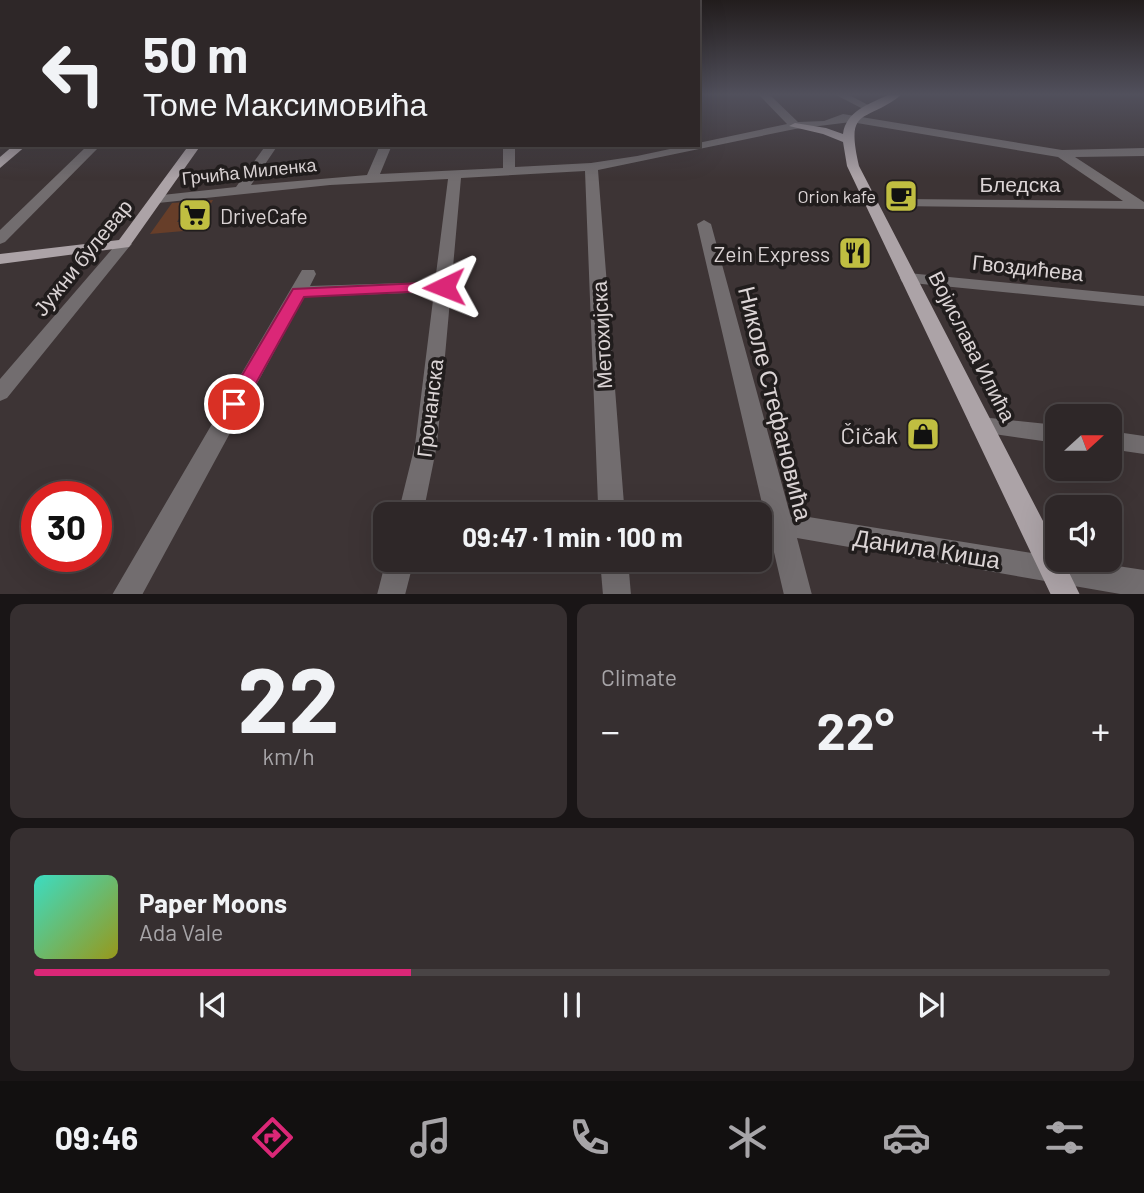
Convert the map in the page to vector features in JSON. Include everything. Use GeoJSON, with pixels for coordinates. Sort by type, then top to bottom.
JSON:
{"type":"FeatureCollection","features":[{"type":"Feature","properties":{"kind":"main road"},"geometry":{"type":"LineString","coordinates":[[798,126],[827,131],[846,140],[851,123]]}},
{"type":"Feature","properties":{"kind":"main road","name":"Војислава Илића"},"geometry":{"type":"LineString","coordinates":[[846,140],[853,166],[1045,553]]}},
{"type":"Feature","properties":{"kind":"main road"},"geometry":{"type":"LineString","coordinates":[[0,164],[19,147]]}},
{"type":"Feature","properties":{"kind":"main road","name":"Јужни булевар"},"geometry":{"type":"LineString","coordinates":[[124,244],[194,147]]}},
{"type":"Feature","properties":{"kind":"main road"},"geometry":{"type":"LineString","coordinates":[[0,259],[124,244]]}},
{"type":"Feature","properties":{"kind":"main road","name":"Војислава Илића"},"geometry":{"type":"LineString","coordinates":[[1055,572],[1066,594]]}},
{"type":"Feature","properties":{"kind":"street"},"geometry":{"type":"LineString","coordinates":[[794,123],[798,126]]}},
{"type":"Feature","properties":{"kind":"street","name":"Грчића Миленка"},"geometry":{"type":"LineString","coordinates":[[700,146],[798,126],[830,123]]}},
{"type":"Feature","properties":{"kind":"street"},"geometry":{"type":"LineString","coordinates":[[880,123],[1062,154],[1144,152]]}},
{"type":"Feature","properties":{"kind":"street"},"geometry":{"type":"LineString","coordinates":[[0,239],[93,147]]}},
{"type":"Feature","properties":{"kind":"street"},"geometry":{"type":"LineString","coordinates":[[240,191],[271,147]]}},
{"type":"Feature","properties":{"kind":"street"},"geometry":{"type":"LineString","coordinates":[[372,179],[385,147]]}},
{"type":"Feature","properties":{"kind":"street"},"geometry":{"type":"LineString","coordinates":[[509,147],[509,173]]}},
{"type":"Feature","properties":{"kind":"street"},"geometry":{"type":"LineString","coordinates":[[642,147],[649,157]]}},
{"type":"Feature","properties":{"kind":"street","name":"Грчића Миленка"},"geometry":{"type":"LineString","coordinates":[[158,199],[372,179],[591,167],[697,147]]}},
{"type":"Feature","properties":{"kind":"street"},"geometry":{"type":"LineString","coordinates":[[1062,154],[1142,207]]}},
{"type":"Feature","properties":{"kind":"street","name":"Метохијска"},"geometry":{"type":"LineString","coordinates":[[591,167],[611,502]]}},
{"type":"Feature","properties":{"kind":"street","name":"Грочанска"},"geometry":{"type":"LineString","coordinates":[[414,502],[426,445],[455,176]]}},
{"type":"Feature","properties":{"kind":"street","name":"Бледска"},"geometry":{"type":"LineString","coordinates":[[900,204],[1142,207]]}},
{"type":"Feature","properties":{"kind":"street","name":"Николе Стефановића"},"geometry":{"type":"LineString","coordinates":[[704,224],[765,502]]}},
{"type":"Feature","properties":{"kind":"street","name":"Јужни булевар"},"geometry":{"type":"LineString","coordinates":[[0,393],[124,244]]}},
{"type":"Feature","properties":{"kind":"street","name":"Гвоздићева"},"geometry":{"type":"LineString","coordinates":[[908,278],[1144,301]]}},
{"type":"Feature","properties":{"kind":"street"},"geometry":{"type":"LineString","coordinates":[[126,594],[303,283],[444,287]]}},
{"type":"Feature","properties":{"kind":"street"},"geometry":{"type":"LineString","coordinates":[[981,425],[1045,433]]}},
{"type":"Feature","properties":{"kind":"street"},"geometry":{"type":"LineString","coordinates":[[1122,442],[1144,445]]}},
{"type":"Feature","properties":{"kind":"street","name":"Данила Киша"},"geometry":{"type":"LineString","coordinates":[[772,524],[1045,568]]}},
{"type":"Feature","properties":{"kind":"street","name":"Николе Стефановића"},"geometry":{"type":"LineString","coordinates":[[772,529],[797,594]]}},
{"type":"Feature","properties":{"kind":"street"},"geometry":{"type":"LineString","coordinates":[[391,594],[397,572]]}},
{"type":"Feature","properties":{"kind":"street"},"geometry":{"type":"LineString","coordinates":[[615,572],[617,594]]}},
{"type":"Feature","properties":{"kind":"street","name":"Данила Киша"},"geometry":{"type":"LineString","coordinates":[[1071,572],[1144,584]]}},
{"type":"Feature","properties":{"kind":"shaded area"},"geometry":{"type":"Polygon","coordinates":[[[213,200],[208,209],[184,210],[177,222],[200,221],[195,230],[150,234],[172,203],[213,200]]]}},
{"type":"Feature","properties":{"kind":"place","name":"Orion kafe"},"geometry":{"type":"Point","coordinates":[901,196]}},
{"type":"Feature","properties":{"kind":"place","name":"DriveCafe"},"geometry":{"type":"Point","coordinates":[195,215]}},
{"type":"Feature","properties":{"kind":"place","name":"Zein Express"},"geometry":{"type":"Point","coordinates":[855,253]}},
{"type":"Feature","properties":{"kind":"place","name":"Čičak"},"geometry":{"type":"Point","coordinates":[923,434]}},
{"type":"Feature","properties":{"kind":"route"},"geometry":{"type":"LineString","coordinates":[[234,404],[298,292],[444,287]]}}]}
